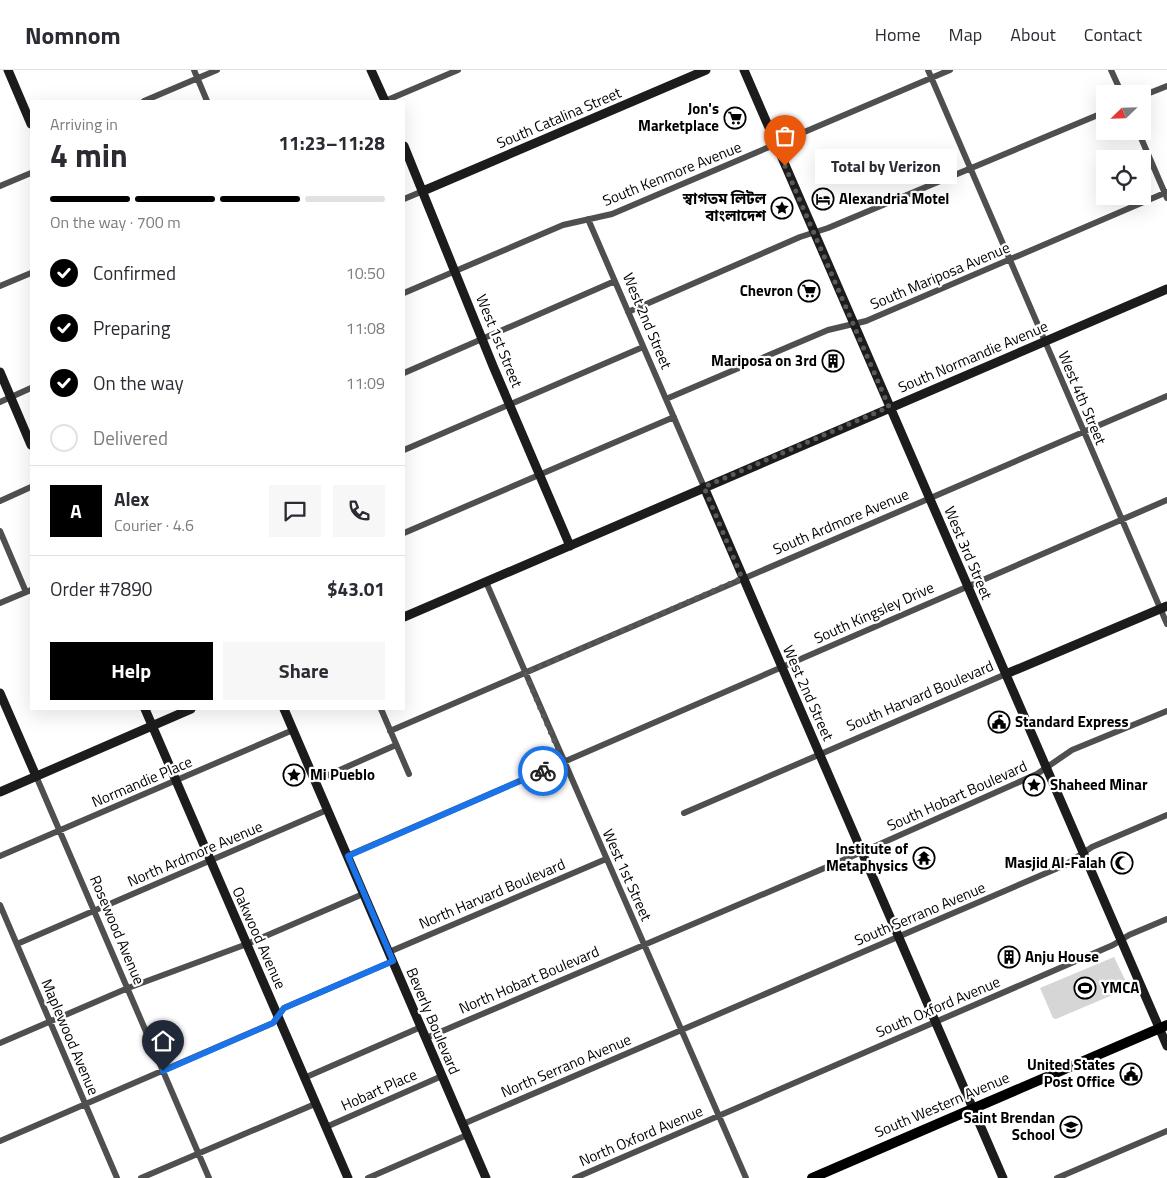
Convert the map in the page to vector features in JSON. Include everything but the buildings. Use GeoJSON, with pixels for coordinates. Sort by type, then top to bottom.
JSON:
{"type":"FeatureCollection","features":[{"type":"Feature","properties":{"kind":"main road"},"geometry":{"type":"LineString","coordinates":[[8,70],[30,122]]}},
{"type":"Feature","properties":{"kind":"main road"},"geometry":{"type":"LineString","coordinates":[[371,70],[385,100]]}},
{"type":"Feature","properties":{"kind":"main road","name":"South Catalina Street"},"geometry":{"type":"LineString","coordinates":[[423,191],[706,70]]}},
{"type":"Feature","properties":{"kind":"main road","name":"West 3rd Street"},"geometry":{"type":"LineString","coordinates":[[744,70],[1121,940],[1163,1026],[1167,1046]]}},
{"type":"Feature","properties":{"kind":"main road","name":"West 1st Street"},"geometry":{"type":"LineString","coordinates":[[405,148],[509,404],[570,546]]}},
{"type":"Feature","properties":{"kind":"main road","name":"South Normandie Avenue"},"geometry":{"type":"LineString","coordinates":[[405,617],[1167,289]]}},
{"type":"Feature","properties":{"kind":"main road"},"geometry":{"type":"LineString","coordinates":[[0,372],[30,443]]}},
{"type":"Feature","properties":{"kind":"main road","name":"West 2nd Street"},"geometry":{"type":"LineString","coordinates":[[704,487],[1003,1178]]}},
{"type":"Feature","properties":{"kind":"main road","name":"South Harvard Boulevard"},"geometry":{"type":"LineString","coordinates":[[1006,674],[1164,607]]}},
{"type":"Feature","properties":{"kind":"main road","name":"Rosewood Avenue"},"geometry":{"type":"LineString","coordinates":[[0,693],[36,776]]}},
{"type":"Feature","properties":{"kind":"main road","name":"Oakwood Avenue"},"geometry":{"type":"LineString","coordinates":[[145,710],[348,1178]]}},
{"type":"Feature","properties":{"kind":"main road"},"geometry":{"type":"LineString","coordinates":[[0,792],[188,710]]}},
{"type":"Feature","properties":{"kind":"main road","name":"Beverly Boulevard"},"geometry":{"type":"LineString","coordinates":[[284,710],[486,1178]]}},
{"type":"Feature","properties":{"kind":"main road","name":"South Western Avenue"},"geometry":{"type":"LineString","coordinates":[[812,1178],[1163,1026]]}},
{"type":"Feature","properties":{"kind":"street"},"geometry":{"type":"LineString","coordinates":[[194,70],[207,100]]}},
{"type":"Feature","properties":{"kind":"street"},"geometry":{"type":"LineString","coordinates":[[146,100],[217,70]]}},
{"type":"Feature","properties":{"kind":"street"},"geometry":{"type":"LineString","coordinates":[[387,100],[458,70]]}},
{"type":"Feature","properties":{"kind":"street","name":"West 4th Street"},"geometry":{"type":"LineString","coordinates":[[928,70],[1121,519],[1164,607],[1167,624]]}},
{"type":"Feature","properties":{"kind":"street","name":"South Kenmore Avenue"},"geometry":{"type":"LineString","coordinates":[[405,293],[563,225],[612,214],[950,70]]}},
{"type":"Feature","properties":{"kind":"street"},"geometry":{"type":"LineString","coordinates":[[1112,70],[1118,85]]}},
{"type":"Feature","properties":{"kind":"street"},"geometry":{"type":"LineString","coordinates":[[1151,92],[1167,86]]}},
{"type":"Feature","properties":{"kind":"street"},"geometry":{"type":"LineString","coordinates":[[628,312],[1096,116]]}},
{"type":"Feature","properties":{"kind":"street"},"geometry":{"type":"LineString","coordinates":[[1142,140],[1166,194]]}},
{"type":"Feature","properties":{"kind":"street"},"geometry":{"type":"LineString","coordinates":[[0,186],[30,173]]}},
{"type":"Feature","properties":{"kind":"street"},"geometry":{"type":"LineString","coordinates":[[405,199],[423,191]]}},
{"type":"Feature","properties":{"kind":"street","name":"South Mariposa Avenue"},"geometry":{"type":"LineString","coordinates":[[666,399],[828,330],[866,320],[1166,194]]}},
{"type":"Feature","properties":{"kind":"street","name":"West 2nd Street"},"geometry":{"type":"LineString","coordinates":[[588,219],[704,487]]}},
{"type":"Feature","properties":{"kind":"street"},"geometry":{"type":"LineString","coordinates":[[0,286],[30,273]]}},
{"type":"Feature","properties":{"kind":"street"},"geometry":{"type":"LineString","coordinates":[[405,373],[615,281]]}},
{"type":"Feature","properties":{"kind":"street"},"geometry":{"type":"LineString","coordinates":[[405,450],[643,347]]}},
{"type":"Feature","properties":{"kind":"street"},"geometry":{"type":"LineString","coordinates":[[0,402],[30,388]]}},
{"type":"Feature","properties":{"kind":"street","name":"South Ardmore Avenue"},"geometry":{"type":"LineString","coordinates":[[525,673],[1167,396]]}},
{"type":"Feature","properties":{"kind":"street"},"geometry":{"type":"LineString","coordinates":[[405,534],[674,417]]}},
{"type":"Feature","properties":{"kind":"street"},"geometry":{"type":"LineString","coordinates":[[0,501],[30,487]]}},
{"type":"Feature","properties":{"kind":"street","name":"South Kingsley Drive"},"geometry":{"type":"LineString","coordinates":[[348,856],[1167,500]]}},
{"type":"Feature","properties":{"kind":"street"},"geometry":{"type":"LineString","coordinates":[[0,531],[29,591],[0,604]]}},
{"type":"Feature","properties":{"kind":"street","name":"West 1st Street"},"geometry":{"type":"LineString","coordinates":[[486,582],[746,1178]]}},
{"type":"Feature","properties":{"kind":"street"},"geometry":{"type":"LineString","coordinates":[[390,731],[525,673]]}},
{"type":"Feature","properties":{"kind":"street","name":"South Harvard Boulevard"},"geometry":{"type":"LineString","coordinates":[[684,813],[1006,674]]}},
{"type":"Feature","properties":{"kind":"street"},"geometry":{"type":"LineString","coordinates":[[380,710],[410,774]]}},
{"type":"Feature","properties":{"kind":"street","name":"South Hobart Boulevard"},"geometry":{"type":"LineString","coordinates":[[643,945],[862,852],[1037,774],[1072,750],[1167,711]]}},
{"type":"Feature","properties":{"kind":"street","name":"Normandie Place"},"geometry":{"type":"LineString","coordinates":[[0,856],[293,730]]}},
{"type":"Feature","properties":{"kind":"street"},"geometry":{"type":"LineString","coordinates":[[315,781],[396,745]]}},
{"type":"Feature","properties":{"kind":"street","name":"Rosewood Avenue"},"geometry":{"type":"LineString","coordinates":[[36,776],[209,1178]]}},
{"type":"Feature","properties":{"kind":"street","name":"North Ardmore Avenue"},"geometry":{"type":"LineString","coordinates":[[17,944],[327,810]]}},
{"type":"Feature","properties":{"kind":"street","name":"South Serrano Avenue"},"geometry":{"type":"LineString","coordinates":[[680,1030],[1065,865],[1099,844],[1167,815]]}},
{"type":"Feature","properties":{"kind":"street","name":"North Harvard Boulevard"},"geometry":{"type":"LineString","coordinates":[[389,952],[606,859]]}},
{"type":"Feature","properties":{"kind":"street"},"geometry":{"type":"LineString","coordinates":[[0,1043],[128,988],[247,944],[363,894]]}},
{"type":"Feature","properties":{"kind":"street","name":"Maplewood Avenue"},"geometry":{"type":"LineString","coordinates":[[0,905],[118,1178]]}},
{"type":"Feature","properties":{"kind":"street","name":"South Oxford Avenue"},"geometry":{"type":"LineString","coordinates":[[718,1116],[1167,920]]}},
{"type":"Feature","properties":{"kind":"street","name":"North Hobart Boulevard"},"geometry":{"type":"LineString","coordinates":[[426,1038],[643,945]]}},
{"type":"Feature","properties":{"kind":"street"},"geometry":{"type":"LineString","coordinates":[[0,1141],[273,1023],[284,1008],[393,961]]}},
{"type":"Feature","properties":{"kind":"street"},"geometry":{"type":"LineString","coordinates":[[304,1078],[421,1027]]}},
{"type":"Feature","properties":{"kind":"street","name":"North Serrano Avenue"},"geometry":{"type":"LineString","coordinates":[[462,1124],[680,1030]]}},
{"type":"Feature","properties":{"kind":"street","name":"Hobart Place"},"geometry":{"type":"LineString","coordinates":[[326,1127],[442,1076]]}},
{"type":"Feature","properties":{"kind":"street"},"geometry":{"type":"LineString","coordinates":[[142,1178],[315,1104]]}},
{"type":"Feature","properties":{"kind":"street","name":"North Oxford Avenue"},"geometry":{"type":"LineString","coordinates":[[575,1178],[718,1116]]}},
{"type":"Feature","properties":{"kind":"street"},"geometry":{"type":"LineString","coordinates":[[1057,1178],[1167,1131]]}},
{"type":"Feature","properties":{"kind":"street"},"geometry":{"type":"LineString","coordinates":[[368,1178],[467,1134]]}},
{"type":"Feature","properties":{"kind":"shaded area","name":"YMCA"},"geometry":{"type":"Polygon","coordinates":[[[1114,957],[1129,988],[1056,1019],[1053,1018],[1040,988],[1114,957]]]}},
{"type":"Feature","properties":{"kind":"way so far"},"geometry":{"type":"LineString","coordinates":[[543,771],[563,762],[525,673],[742,578],[704,487],[889,407],[785,166]]}},
{"type":"Feature","properties":{"kind":"place","name":"Jon's Marketplace"},"geometry":{"type":"Point","coordinates":[735,118]}},
{"type":"Feature","properties":{"kind":"place","name":"Total by Verizon"},"geometry":{"type":"Point","coordinates":[785,166]}},
{"type":"Feature","properties":{"kind":"place","name":"Alexandria Motel"},"geometry":{"type":"Point","coordinates":[823,199]}},
{"type":"Feature","properties":{"kind":"place","name":"স্বাগতম লিটল বাংলাদেশ"},"geometry":{"type":"Point","coordinates":[782,208]}},
{"type":"Feature","properties":{"kind":"place","name":"Chevron"},"geometry":{"type":"Point","coordinates":[809,291]}},
{"type":"Feature","properties":{"kind":"place","name":"Mariposa on 3rd"},"geometry":{"type":"Point","coordinates":[833,361]}},
{"type":"Feature","properties":{"kind":"place","name":"Standard Express"},"geometry":{"type":"Point","coordinates":[999,722]}},
{"type":"Feature","properties":{"kind":"place","name":"Mi Pueblo"},"geometry":{"type":"Point","coordinates":[294,775]}},
{"type":"Feature","properties":{"kind":"place","name":"Shaheed Minar"},"geometry":{"type":"Point","coordinates":[1034,785]}},
{"type":"Feature","properties":{"kind":"place","name":"Institute of Metaphysics"},"geometry":{"type":"Point","coordinates":[924,858]}},
{"type":"Feature","properties":{"kind":"place","name":"Masjid Al-Falah"},"geometry":{"type":"Point","coordinates":[1122,863]}},
{"type":"Feature","properties":{"kind":"place","name":"Anju House"},"geometry":{"type":"Point","coordinates":[1009,957]}},
{"type":"Feature","properties":{"kind":"place","name":"YMCA"},"geometry":{"type":"Point","coordinates":[1085,988]}},
{"type":"Feature","properties":{"kind":"place","name":"United States Post Office"},"geometry":{"type":"Point","coordinates":[1131,1074]}},
{"type":"Feature","properties":{"kind":"place","name":"Saint Brendan School"},"geometry":{"type":"Point","coordinates":[1071,1127]}},
{"type":"Feature","properties":{"kind":"route"},"geometry":{"type":"LineString","coordinates":[[163,1071],[273,1023],[284,1008],[393,961],[348,856],[429,819],[543,771]]}}]}
